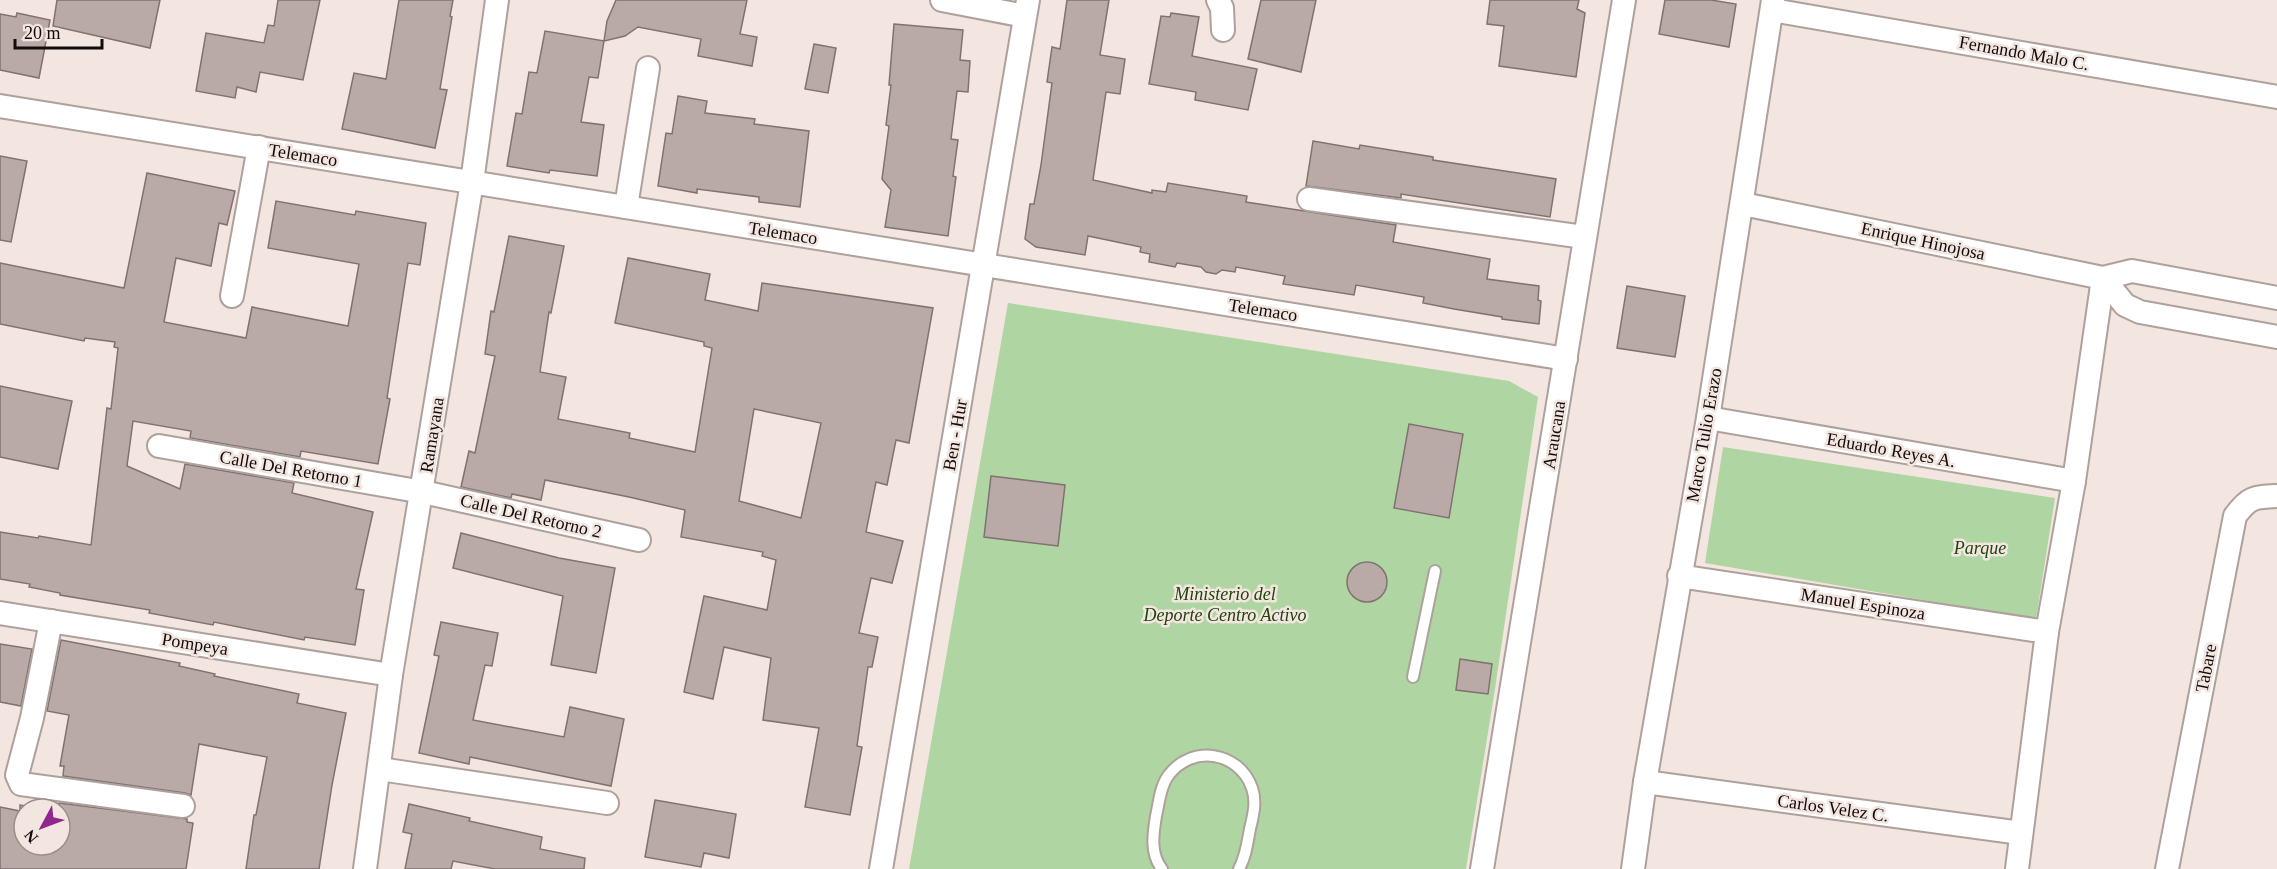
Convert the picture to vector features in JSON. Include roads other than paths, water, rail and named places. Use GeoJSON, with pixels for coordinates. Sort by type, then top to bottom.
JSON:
{"type":"FeatureCollection","features":[{"type":"Feature","properties":{"kind":"street","name":"Ramayana"},"geometry":{"type":"LineString","coordinates":[[365,869],[391,675],[423,492],[472,182],[497,0]]}},
{"type":"Feature","properties":{"kind":"street"},"geometry":{"type":"LineString","coordinates":[[942,0],[1027,8]]}},
{"type":"Feature","properties":{"kind":"street"},"geometry":{"type":"LineString","coordinates":[[1218,0],[1222,8],[1223,30]]}},
{"type":"Feature","properties":{"kind":"street","name":"Araucana"},"geometry":{"type":"LineString","coordinates":[[1482,869],[1624,0]]}},
{"type":"Feature","properties":{"kind":"street","name":"Fernando Malo C."},"geometry":{"type":"LineString","coordinates":[[1772,5],[2277,97]]}},
{"type":"Feature","properties":{"kind":"street","name":"Marco Tulio Erazo"},"geometry":{"type":"LineString","coordinates":[[1633,869],[1679,576],[1743,204],[1772,5]]}},
{"type":"Feature","properties":{"kind":"street","name":"Ben - Hur"},"geometry":{"type":"LineString","coordinates":[[881,869],[1027,8]]}},
{"type":"Feature","properties":{"kind":"street"},"geometry":{"type":"LineString","coordinates":[[626,207],[648,68]]}},
{"type":"Feature","properties":{"kind":"street","name":"Telemaco"},"geometry":{"type":"LineString","coordinates":[[0,106],[1566,359]]}},
{"type":"Feature","properties":{"kind":"street"},"geometry":{"type":"LineString","coordinates":[[232,296],[259,147]]}},
{"type":"Feature","properties":{"kind":"street"},"geometry":{"type":"LineString","coordinates":[[1309,199],[1584,237]]}},
{"type":"Feature","properties":{"kind":"street","name":"Enrique Hinojosa"},"geometry":{"type":"LineString","coordinates":[[1743,204],[2103,278],[2133,271],[2277,298]]}},
{"type":"Feature","properties":{"kind":"street"},"geometry":{"type":"LineString","coordinates":[[2103,278],[2125,305],[2140,312],[2277,337]]}},
{"type":"Feature","properties":{"kind":"street"},"geometry":{"type":"LineString","coordinates":[[2017,869],[2047,632],[2074,482],[2103,278]]}},
{"type":"Feature","properties":{"kind":"street","name":"Eduardo Reyes A."},"geometry":{"type":"LineString","coordinates":[[1708,418],[2074,482]]}},
{"type":"Feature","properties":{"kind":"street","name":"Calle Del Retorno 1"},"geometry":{"type":"LineString","coordinates":[[159,446],[423,492]]}},
{"type":"Feature","properties":{"kind":"street","name":"Calle Del Retorno 2"},"geometry":{"type":"LineString","coordinates":[[423,492],[639,540]]}},
{"type":"Feature","properties":{"kind":"street","name":"Tabare"},"geometry":{"type":"LineString","coordinates":[[2167,869],[2235,516],[2243,505],[2254,497],[2277,496]]}},
{"type":"Feature","properties":{"kind":"street","name":"Manuel Espinoza"},"geometry":{"type":"LineString","coordinates":[[1679,576],[2047,632]]}},
{"type":"Feature","properties":{"kind":"street","name":"Pompeya"},"geometry":{"type":"LineString","coordinates":[[0,613],[391,675]]}},
{"type":"Feature","properties":{"kind":"street"},"geometry":{"type":"LineString","coordinates":[[51,621],[32,718],[17,775],[21,783],[183,806]]}},
{"type":"Feature","properties":{"kind":"street"},"geometry":{"type":"LineString","coordinates":[[380,769],[607,802]]}},
{"type":"Feature","properties":{"kind":"street","name":"Carlos Velez C."},"geometry":{"type":"LineString","coordinates":[[1645,782],[2021,833]]}},
{"type":"Feature","properties":{"kind":"lane"},"geometry":{"type":"LineString","coordinates":[[1413,677],[1435,571]]}},
{"type":"Feature","properties":{"kind":"lane"},"geometry":{"type":"LineString","coordinates":[[1162,869],[1153,848],[1153,832],[1166,777],[1178,765],[1208,754],[1224,758],[1238,766],[1248,777],[1253,790],[1255,805],[1248,845],[1239,869]]}},
{"type":"Feature","properties":{"kind":"park label","name":"Parque"},"geometry":{"type":"Point","coordinates":[1980,548]}},
{"type":"Feature","properties":{"kind":"park label","name":"Ministerio del Deporte Centro Activo"},"geometry":{"type":"Point","coordinates":[1225,604]}}]}
